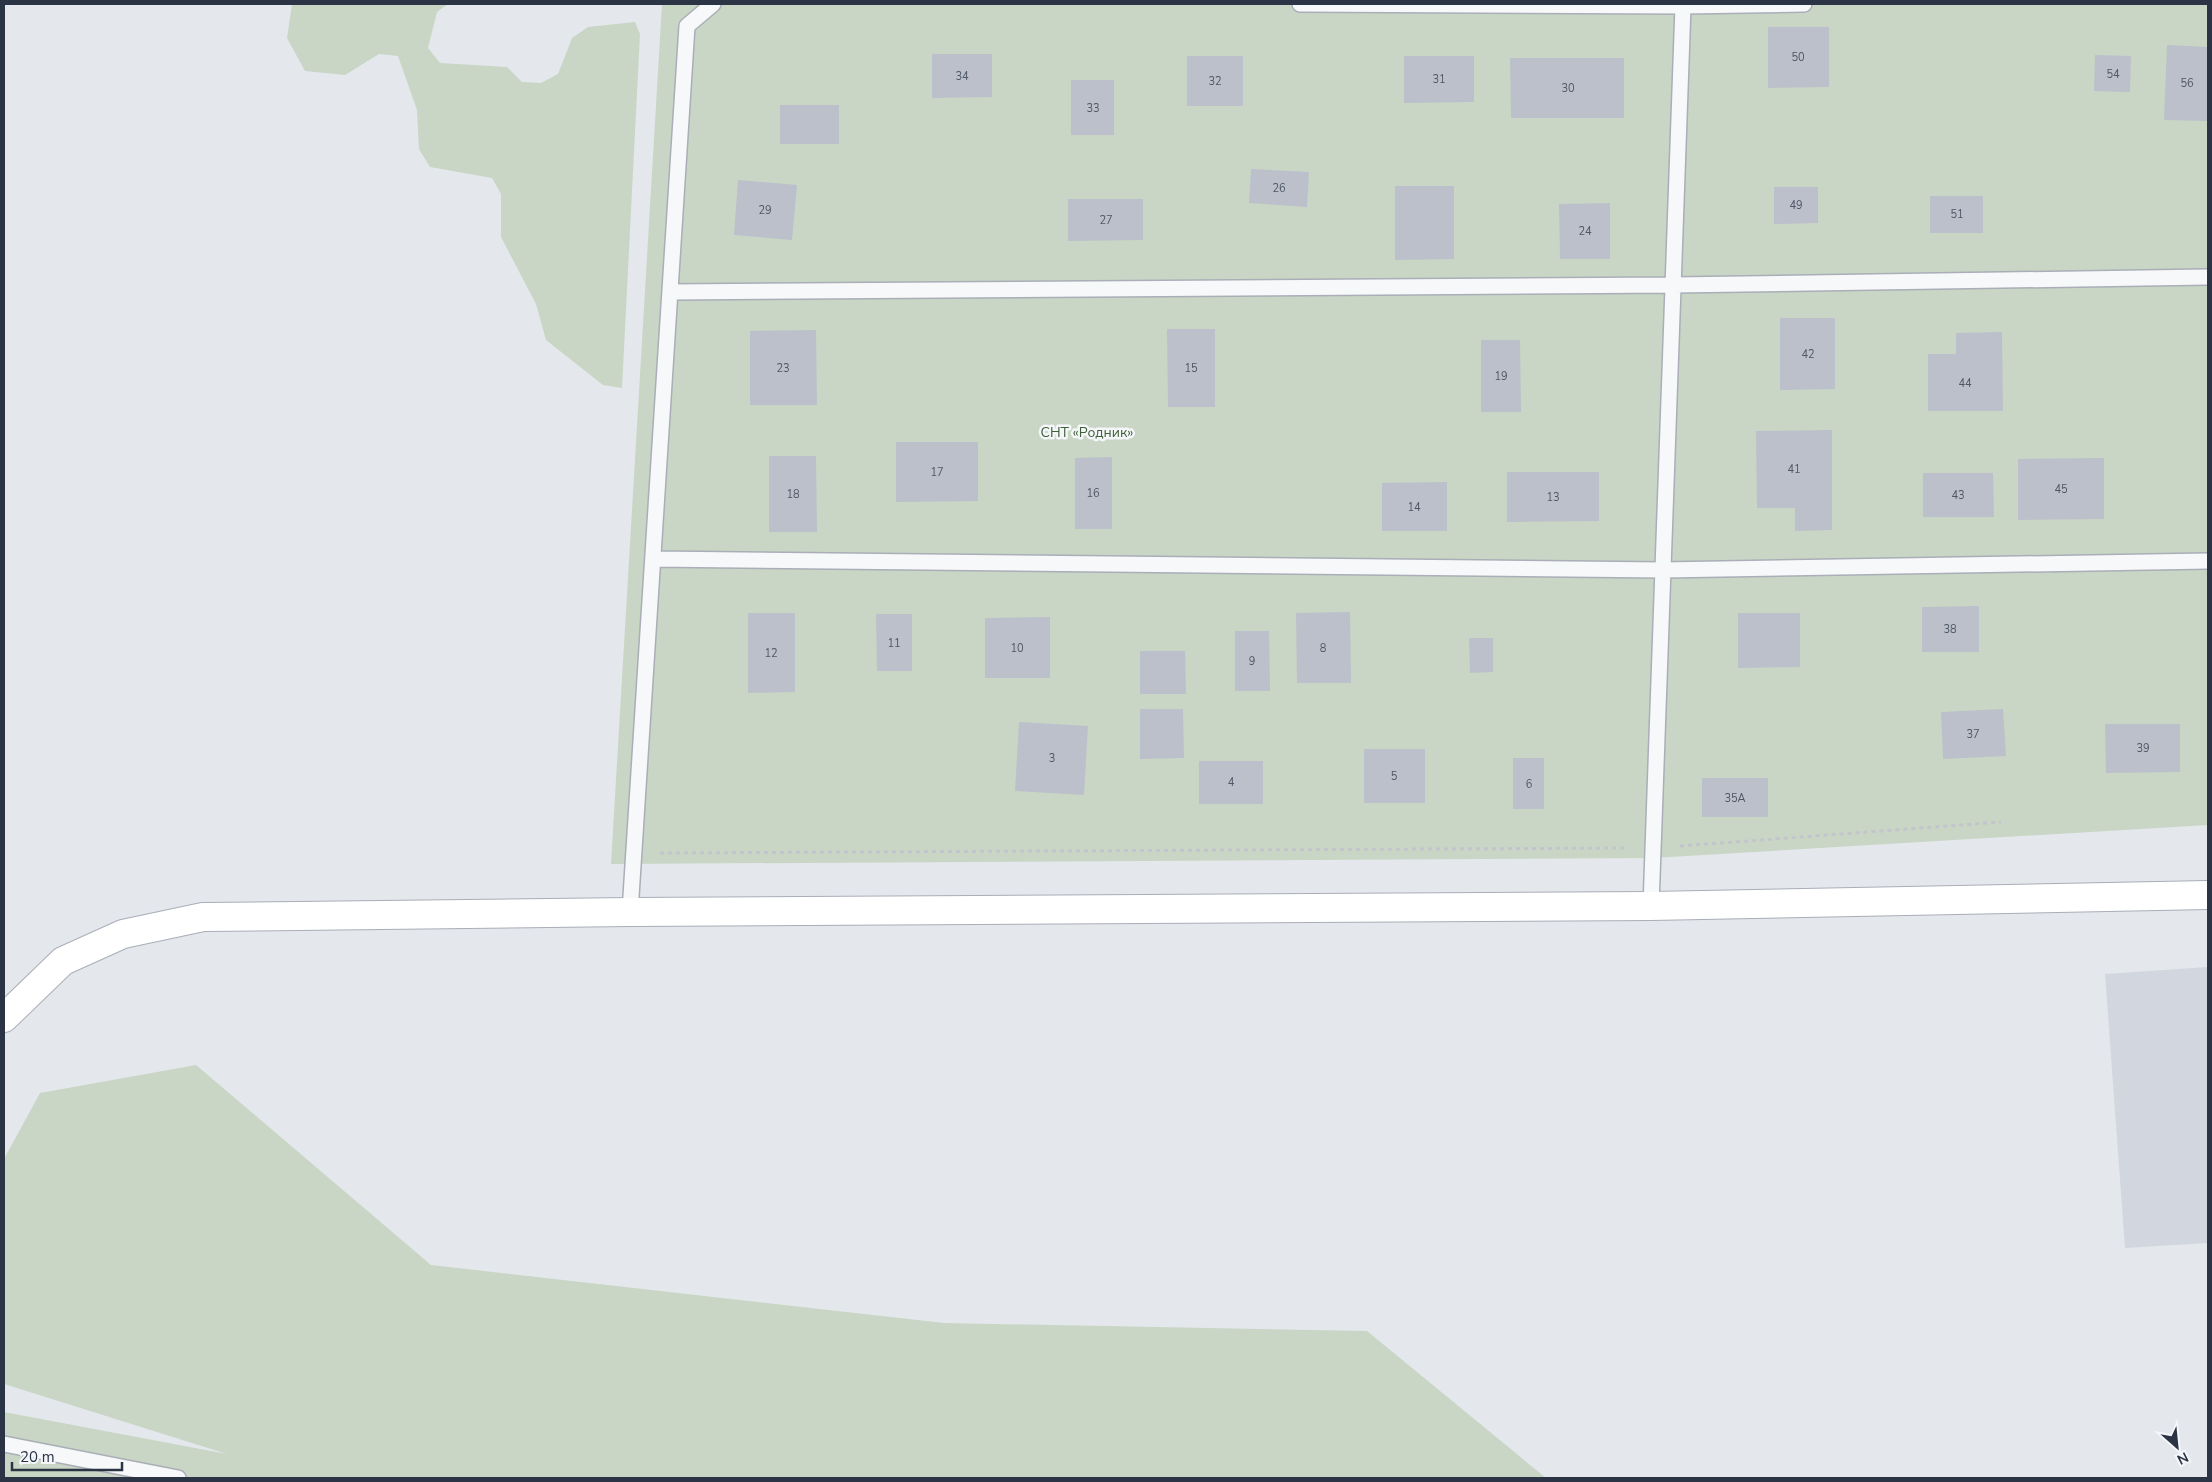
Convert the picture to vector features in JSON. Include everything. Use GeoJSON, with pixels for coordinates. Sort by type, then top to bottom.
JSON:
{"type":"FeatureCollection","features":[{"type":"Feature","properties":{"kind":"street"},"geometry":{"type":"LineString","coordinates":[[4,1018],[63,961],[123,934],[203,917],[630,912],[1651,906],[2208,895]]}},
{"type":"Feature","properties":{"kind":"lane"},"geometry":{"type":"LineString","coordinates":[[630,912],[688,26],[713,4]]}},
{"type":"Feature","properties":{"kind":"lane"},"geometry":{"type":"LineString","coordinates":[[1300,4],[1682,6],[1804,4]]}},
{"type":"Feature","properties":{"kind":"lane"},"geometry":{"type":"LineString","coordinates":[[1651,906],[1682,6]]}},
{"type":"Feature","properties":{"kind":"lane"},"geometry":{"type":"LineString","coordinates":[[671,292],[1673,285],[2208,277]]}},
{"type":"Feature","properties":{"kind":"lane"},"geometry":{"type":"LineString","coordinates":[[653,559],[1663,570],[2208,561]]}},
{"type":"Feature","properties":{"kind":"lane"},"geometry":{"type":"LineString","coordinates":[[4,1444],[178,1478]]}},
{"type":"Feature","properties":{"kind":"path"},"geometry":{"type":"LineString","coordinates":[[634,853],[1653,848],[2001,822]]}},
{"type":"Feature","properties":{"kind":"shaded area"},"geometry":{"type":"Polygon","coordinates":[[[2208,967],[2208,1243],[2125,1248],[2105,974],[2208,967]]]}},
{"type":"Feature","properties":{"kind":"green space"},"geometry":{"type":"Polygon","coordinates":[[[292,4],[448,4],[437,12],[428,48],[440,63],[507,67],[522,82],[541,83],[558,74],[572,38],[588,27],[635,22],[640,34],[622,388],[603,385],[546,340],[536,304],[501,237],[501,194],[492,178],[430,167],[419,149],[417,110],[398,56],[379,54],[345,75],[305,71],[287,38],[292,4]]]}},
{"type":"Feature","properties":{"kind":"green space","name":"СНТ «Родник»"},"geometry":{"type":"Polygon","coordinates":[[[662,4],[2208,4],[2208,825],[1653,858],[611,864],[662,4]]]}},
{"type":"Feature","properties":{"kind":"green space"},"geometry":{"type":"Polygon","coordinates":[[[196,1065],[431,1265],[944,1323],[1367,1331],[1546,1478],[4,1478],[4,1412],[227,1454],[4,1384],[4,1159],[40,1093],[196,1065]]]}},
{"type":"Feature","properties":{"kind":"building"},"geometry":{"type":"Polygon","coordinates":[[[1768,27],[1829,27],[1829,87],[1768,88],[1768,27]]]}},
{"type":"Feature","properties":{"kind":"building"},"geometry":{"type":"Polygon","coordinates":[[[2167,45],[2208,47],[2208,121],[2164,120],[2167,45]]]}},
{"type":"Feature","properties":{"kind":"building"},"geometry":{"type":"Polygon","coordinates":[[[932,54],[992,54],[992,97],[932,98],[932,54]]]}},
{"type":"Feature","properties":{"kind":"building"},"geometry":{"type":"Polygon","coordinates":[[[2095,55],[2131,56],[2130,92],[2094,91],[2095,55]]]}},
{"type":"Feature","properties":{"kind":"building"},"geometry":{"type":"Polygon","coordinates":[[[1187,56],[1243,56],[1243,106],[1187,106],[1187,56]]]}},
{"type":"Feature","properties":{"kind":"building"},"geometry":{"type":"Polygon","coordinates":[[[1404,56],[1474,56],[1474,102],[1404,103],[1404,56]]]}},
{"type":"Feature","properties":{"kind":"building"},"geometry":{"type":"Polygon","coordinates":[[[1510,58],[1624,58],[1624,118],[1511,118],[1510,58]]]}},
{"type":"Feature","properties":{"kind":"building"},"geometry":{"type":"Polygon","coordinates":[[[1071,80],[1114,80],[1114,135],[1071,135],[1071,80]]]}},
{"type":"Feature","properties":{"kind":"building"},"geometry":{"type":"Polygon","coordinates":[[[780,105],[839,105],[839,144],[780,144],[780,105]]]}},
{"type":"Feature","properties":{"kind":"building"},"geometry":{"type":"Polygon","coordinates":[[[1251,169],[1309,172],[1307,207],[1249,203],[1251,169]]]}},
{"type":"Feature","properties":{"kind":"building"},"geometry":{"type":"Polygon","coordinates":[[[738,180],[797,185],[792,240],[734,235],[738,180]]]}},
{"type":"Feature","properties":{"kind":"building"},"geometry":{"type":"Polygon","coordinates":[[[1395,186],[1454,186],[1454,259],[1395,260],[1395,186]]]}},
{"type":"Feature","properties":{"kind":"building"},"geometry":{"type":"Polygon","coordinates":[[[1774,187],[1818,187],[1818,223],[1774,224],[1774,187]]]}},
{"type":"Feature","properties":{"kind":"building"},"geometry":{"type":"Polygon","coordinates":[[[1930,196],[1983,196],[1983,233],[1930,233],[1930,196]]]}},
{"type":"Feature","properties":{"kind":"building"},"geometry":{"type":"Polygon","coordinates":[[[1068,199],[1143,199],[1143,240],[1068,241],[1068,199]]]}},
{"type":"Feature","properties":{"kind":"building"},"geometry":{"type":"Polygon","coordinates":[[[1610,203],[1610,259],[1560,259],[1559,204],[1610,203]]]}},
{"type":"Feature","properties":{"kind":"building"},"geometry":{"type":"Polygon","coordinates":[[[1780,318],[1835,318],[1835,389],[1780,390],[1780,318]]]}},
{"type":"Feature","properties":{"kind":"building"},"geometry":{"type":"Polygon","coordinates":[[[1167,329],[1215,329],[1215,407],[1168,407],[1167,329]]]}},
{"type":"Feature","properties":{"kind":"building"},"geometry":{"type":"Polygon","coordinates":[[[816,330],[817,405],[750,405],[750,331],[816,330]]]}},
{"type":"Feature","properties":{"kind":"building"},"geometry":{"type":"Polygon","coordinates":[[[2002,332],[2003,411],[1928,411],[1928,354],[1956,354],[1956,333],[2002,332]]]}},
{"type":"Feature","properties":{"kind":"building"},"geometry":{"type":"Polygon","coordinates":[[[1481,340],[1520,340],[1521,412],[1481,412],[1481,340]]]}},
{"type":"Feature","properties":{"kind":"building"},"geometry":{"type":"Polygon","coordinates":[[[1832,430],[1832,530],[1795,531],[1795,508],[1757,508],[1756,431],[1832,430]]]}},
{"type":"Feature","properties":{"kind":"building"},"geometry":{"type":"Polygon","coordinates":[[[896,442],[978,442],[978,501],[896,502],[896,442]]]}},
{"type":"Feature","properties":{"kind":"building"},"geometry":{"type":"Polygon","coordinates":[[[769,456],[816,456],[817,532],[769,532],[769,456]]]}},
{"type":"Feature","properties":{"kind":"building"},"geometry":{"type":"Polygon","coordinates":[[[1112,457],[1112,529],[1075,529],[1075,458],[1112,457]]]}},
{"type":"Feature","properties":{"kind":"building"},"geometry":{"type":"Polygon","coordinates":[[[2104,458],[2104,519],[2018,520],[2018,459],[2104,458]]]}},
{"type":"Feature","properties":{"kind":"building"},"geometry":{"type":"Polygon","coordinates":[[[1507,472],[1599,472],[1599,521],[1507,522],[1507,472]]]}},
{"type":"Feature","properties":{"kind":"building"},"geometry":{"type":"Polygon","coordinates":[[[1923,473],[1993,473],[1994,517],[1923,517],[1923,473]]]}},
{"type":"Feature","properties":{"kind":"building"},"geometry":{"type":"Polygon","coordinates":[[[1447,482],[1447,531],[1382,531],[1382,483],[1447,482]]]}},
{"type":"Feature","properties":{"kind":"building"},"geometry":{"type":"Polygon","coordinates":[[[1979,606],[1979,652],[1922,652],[1922,607],[1979,606]]]}},
{"type":"Feature","properties":{"kind":"building"},"geometry":{"type":"Polygon","coordinates":[[[1350,612],[1351,683],[1297,683],[1296,613],[1350,612]]]}},
{"type":"Feature","properties":{"kind":"building"},"geometry":{"type":"Polygon","coordinates":[[[748,613],[795,613],[795,692],[748,693],[748,613]]]}},
{"type":"Feature","properties":{"kind":"building"},"geometry":{"type":"Polygon","coordinates":[[[1738,613],[1800,613],[1800,667],[1738,668],[1738,613]]]}},
{"type":"Feature","properties":{"kind":"building"},"geometry":{"type":"Polygon","coordinates":[[[876,614],[912,614],[912,671],[877,671],[876,614]]]}},
{"type":"Feature","properties":{"kind":"building"},"geometry":{"type":"Polygon","coordinates":[[[1050,617],[1050,678],[985,678],[985,618],[1050,617]]]}},
{"type":"Feature","properties":{"kind":"building"},"geometry":{"type":"Polygon","coordinates":[[[1235,631],[1269,631],[1270,691],[1235,691],[1235,631]]]}},
{"type":"Feature","properties":{"kind":"building"},"geometry":{"type":"Polygon","coordinates":[[[1469,638],[1493,638],[1493,672],[1470,673],[1469,638]]]}},
{"type":"Feature","properties":{"kind":"building"},"geometry":{"type":"Polygon","coordinates":[[[1140,651],[1185,651],[1186,694],[1140,694],[1140,651]]]}},
{"type":"Feature","properties":{"kind":"building"},"geometry":{"type":"Polygon","coordinates":[[[1140,709],[1183,709],[1184,758],[1140,759],[1140,709]]]}},
{"type":"Feature","properties":{"kind":"building"},"geometry":{"type":"Polygon","coordinates":[[[2003,709],[2006,756],[1943,759],[1941,712],[2003,709]]]}},
{"type":"Feature","properties":{"kind":"building"},"geometry":{"type":"Polygon","coordinates":[[[1019,722],[1088,726],[1084,795],[1015,791],[1019,722]]]}},
{"type":"Feature","properties":{"kind":"building"},"geometry":{"type":"Polygon","coordinates":[[[2105,724],[2180,724],[2180,772],[2106,773],[2105,724]]]}},
{"type":"Feature","properties":{"kind":"building"},"geometry":{"type":"Polygon","coordinates":[[[1364,749],[1425,749],[1425,803],[1364,803],[1364,749]]]}},
{"type":"Feature","properties":{"kind":"building"},"geometry":{"type":"Polygon","coordinates":[[[1513,758],[1544,758],[1544,809],[1513,809],[1513,758]]]}},
{"type":"Feature","properties":{"kind":"building"},"geometry":{"type":"Polygon","coordinates":[[[1199,761],[1263,761],[1263,804],[1199,804],[1199,761]]]}},
{"type":"Feature","properties":{"kind":"building"},"geometry":{"type":"Polygon","coordinates":[[[1702,778],[1768,778],[1768,817],[1702,817],[1702,778]]]}}]}
